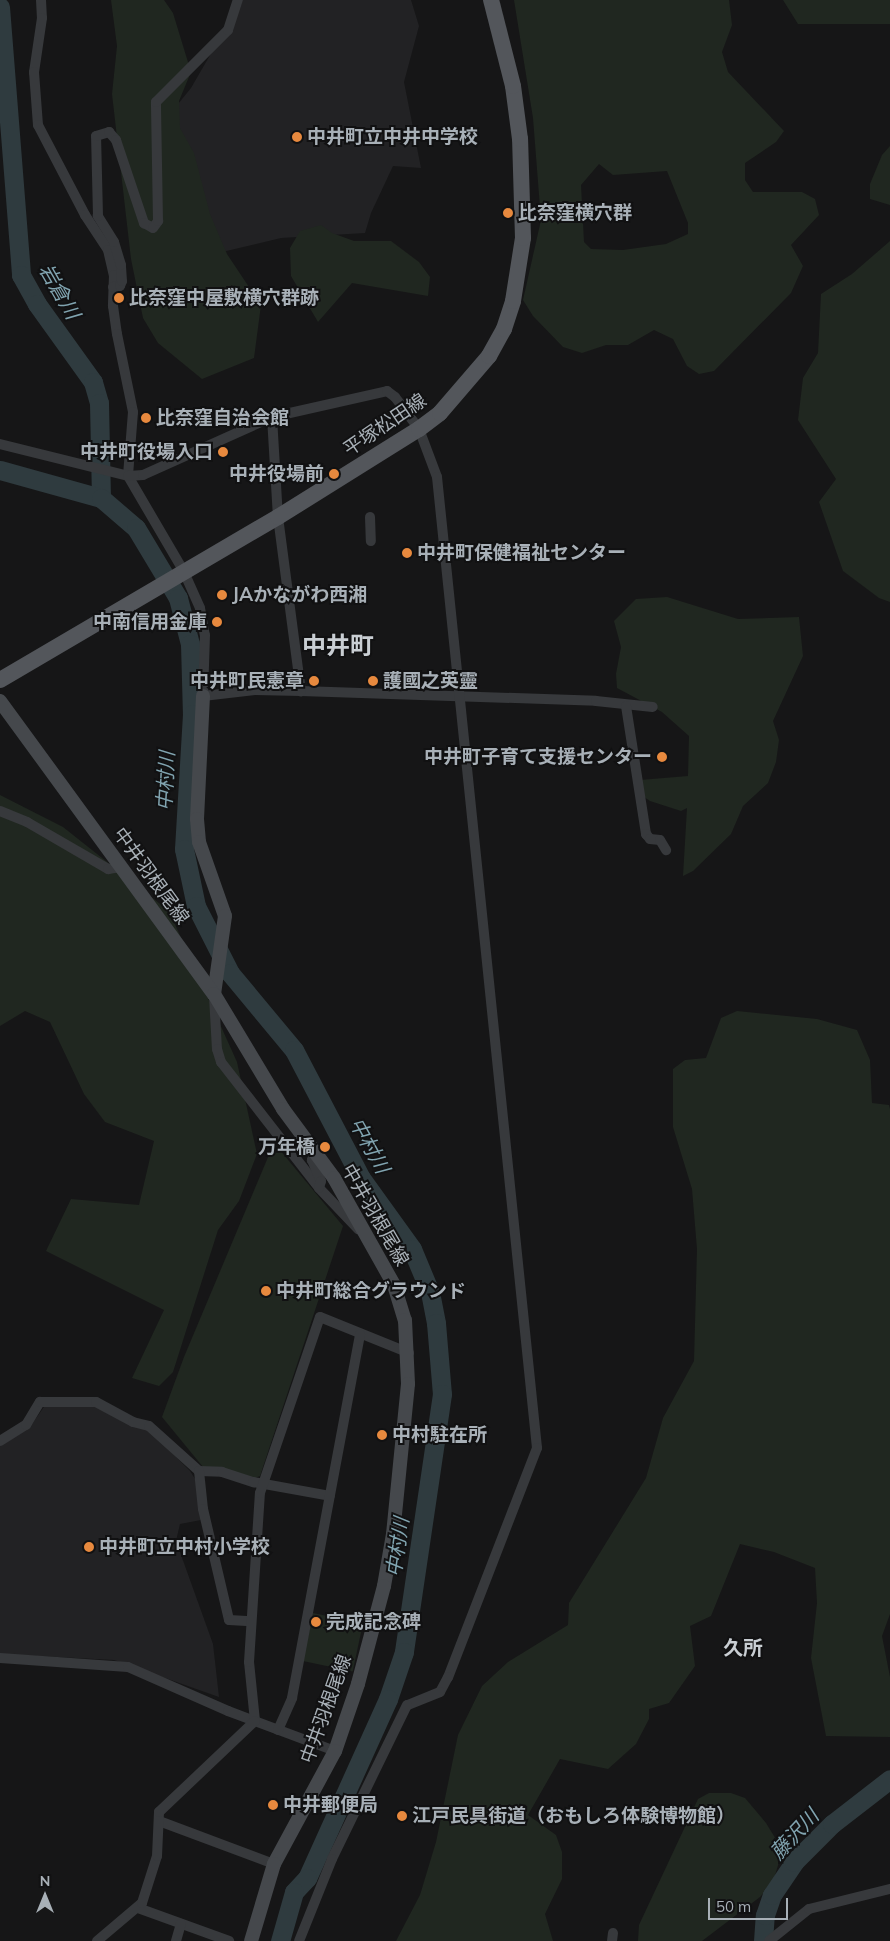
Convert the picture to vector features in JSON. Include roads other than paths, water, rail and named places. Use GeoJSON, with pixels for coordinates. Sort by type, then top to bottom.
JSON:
{"type":"FeatureCollection","features":[{"type":"Feature","properties":{"kind":"main road","name":"平塚松田線"},"geometry":{"type":"LineString","coordinates":[[0,680],[278,517],[419,429],[440,413],[489,356],[504,329],[518,275],[522,238],[520,139],[513,86],[491,0]]}},
{"type":"Feature","properties":{"kind":"main road"},"geometry":{"type":"LineString","coordinates":[[203,696],[197,827],[199,842],[225,916],[214,994]]}},
{"type":"Feature","properties":{"kind":"main road","name":"中井羽根尾線"},"geometry":{"type":"LineString","coordinates":[[0,701],[214,994],[252,1061],[315,1152],[369,1240],[394,1285],[405,1320],[408,1353],[393,1534],[384,1586],[358,1684],[335,1751],[274,1864],[251,1941]]}},
{"type":"Feature","properties":{"kind":"street"},"geometry":{"type":"LineString","coordinates":[[41,0],[42,18],[34,72],[38,125],[85,215],[108,250],[114,275],[116,324],[133,412],[128,476],[180,575],[200,608],[205,635],[203,696],[255,690],[301,691],[596,701],[626,706],[653,707]]}},
{"type":"Feature","properties":{"kind":"street"},"geometry":{"type":"LineString","coordinates":[[113,287],[120,286],[122,281],[121,265],[114,242],[98,216],[96,136],[108,132],[116,140],[144,223],[154,228],[158,221],[156,102],[228,30],[238,0]]}},
{"type":"Feature","properties":{"kind":"street"},"geometry":{"type":"LineString","coordinates":[[0,444],[128,476],[161,469],[272,417],[386,391],[395,397],[419,429],[437,477],[537,1448],[448,1677],[440,1692],[407,1705],[332,1859],[299,1941]]}},
{"type":"Feature","properties":{"kind":"street"},"geometry":{"type":"LineString","coordinates":[[272,417],[278,517],[301,691]]}},
{"type":"Feature","properties":{"kind":"street"},"geometry":{"type":"LineString","coordinates":[[370,517],[371,541]]}},
{"type":"Feature","properties":{"kind":"street"},"geometry":{"type":"LineString","coordinates":[[626,706],[646,834],[650,838],[660,840],[666,850]]}},
{"type":"Feature","properties":{"kind":"street"},"geometry":{"type":"LineString","coordinates":[[0,811],[27,822],[108,869],[121,867]]}},
{"type":"Feature","properties":{"kind":"street"},"geometry":{"type":"LineString","coordinates":[[214,994],[217,1048],[221,1062],[319,1188],[369,1240]]}},
{"type":"Feature","properties":{"kind":"street"},"geometry":{"type":"LineString","coordinates":[[315,1152],[312,1160],[321,1181],[319,1188]]}},
{"type":"Feature","properties":{"kind":"street"},"geometry":{"type":"LineString","coordinates":[[255,1721],[249,1662],[262,1484],[320,1317],[408,1353]]}},
{"type":"Feature","properties":{"kind":"street"},"geometry":{"type":"LineString","coordinates":[[278,1730],[292,1698],[360,1334]]}},
{"type":"Feature","properties":{"kind":"street"},"geometry":{"type":"LineString","coordinates":[[0,1441],[26,1424],[40,1402],[96,1402],[132,1422],[149,1426],[199,1471],[222,1472],[262,1484],[330,1496]]}},
{"type":"Feature","properties":{"kind":"street"},"geometry":{"type":"LineString","coordinates":[[199,1471],[203,1510],[229,1620],[251,1621]]}},
{"type":"Feature","properties":{"kind":"street"},"geometry":{"type":"LineString","coordinates":[[0,1658],[128,1666],[255,1721],[335,1751]]}},
{"type":"Feature","properties":{"kind":"street"},"geometry":{"type":"LineString","coordinates":[[97,1941],[138,1908],[151,1882],[159,1812],[255,1721]]}},
{"type":"Feature","properties":{"kind":"street"},"geometry":{"type":"LineString","coordinates":[[159,1821],[274,1864]]}},
{"type":"Feature","properties":{"kind":"street"},"geometry":{"type":"LineString","coordinates":[[772,1938],[809,1909],[890,1890]]}},
{"type":"Feature","properties":{"kind":"street"},"geometry":{"type":"LineString","coordinates":[[138,1908],[229,1941]]}},
{"type":"Feature","properties":{"kind":"street"},"geometry":{"type":"LineString","coordinates":[[176,1941],[182,1924]]}},
{"type":"Feature","properties":{"kind":"waterway","name":"岩倉川"},"geometry":{"type":"LineString","coordinates":[[0,7],[21,275],[37,304],[93,382],[99,403],[101,498]]}},
{"type":"Feature","properties":{"kind":"waterway","name":"中村川"},"geometry":{"type":"LineString","coordinates":[[0,470],[101,498],[136,528],[178,598],[190,644],[192,714],[184,849],[196,906],[230,973],[294,1050],[361,1178],[412,1249],[430,1292],[436,1323],[442,1394],[404,1652],[388,1699],[307,1878],[294,1892],[280,1941]]}},
{"type":"Feature","properties":{"kind":"waterway","name":"藤沢川"},"geometry":{"type":"LineString","coordinates":[[763,1941],[765,1915],[772,1895],[794,1862],[832,1824],[890,1779]]}},
{"type":"Feature","properties":{"kind":"place","name":"中井町立中井中学校"},"geometry":{"type":"Point","coordinates":[297,137]}},
{"type":"Feature","properties":{"kind":"place","name":"比奈窪横穴群"},"geometry":{"type":"Point","coordinates":[508,213]}},
{"type":"Feature","properties":{"kind":"place","name":"比奈窪中屋敷横穴群跡"},"geometry":{"type":"Point","coordinates":[119,298]}},
{"type":"Feature","properties":{"kind":"place","name":"比奈窪自治会館"},"geometry":{"type":"Point","coordinates":[146,418]}},
{"type":"Feature","properties":{"kind":"place","name":"中井町役場入口"},"geometry":{"type":"Point","coordinates":[223,452]}},
{"type":"Feature","properties":{"kind":"place","name":"中井役場前"},"geometry":{"type":"Point","coordinates":[334,474]}},
{"type":"Feature","properties":{"kind":"place","name":"中井町保健福祉センター"},"geometry":{"type":"Point","coordinates":[407,553]}},
{"type":"Feature","properties":{"kind":"place","name":"JAかながわ西湘"},"geometry":{"type":"Point","coordinates":[222,595]}},
{"type":"Feature","properties":{"kind":"place","name":"中南信用金庫"},"geometry":{"type":"Point","coordinates":[217,622]}},
{"type":"Feature","properties":{"kind":"place","name":"中井町民憲章"},"geometry":{"type":"Point","coordinates":[314,681]}},
{"type":"Feature","properties":{"kind":"place","name":"護國之英靈"},"geometry":{"type":"Point","coordinates":[373,681]}},
{"type":"Feature","properties":{"kind":"place","name":"中井町子育て支援センター"},"geometry":{"type":"Point","coordinates":[662,757]}},
{"type":"Feature","properties":{"kind":"place","name":"万年橋"},"geometry":{"type":"Point","coordinates":[325,1147]}},
{"type":"Feature","properties":{"kind":"place","name":"中井町総合グラウンド"},"geometry":{"type":"Point","coordinates":[266,1291]}},
{"type":"Feature","properties":{"kind":"place","name":"中村駐在所"},"geometry":{"type":"Point","coordinates":[382,1435]}},
{"type":"Feature","properties":{"kind":"place","name":"中井町立中村小学校"},"geometry":{"type":"Point","coordinates":[89,1547]}},
{"type":"Feature","properties":{"kind":"place","name":"完成記念碑"},"geometry":{"type":"Point","coordinates":[316,1622]}},
{"type":"Feature","properties":{"kind":"place","name":"中井郵便局"},"geometry":{"type":"Point","coordinates":[273,1805]}},
{"type":"Feature","properties":{"kind":"place","name":"江戸民具街道（おもしろ体験博物館）"},"geometry":{"type":"Point","coordinates":[402,1816]}},
{"type":"Feature","properties":{"kind":"district","name":"中井町"},"geometry":{"type":"Point","coordinates":[338,646]}},
{"type":"Feature","properties":{"kind":"district","name":"久所"},"geometry":{"type":"Point","coordinates":[743,1647]}}]}
